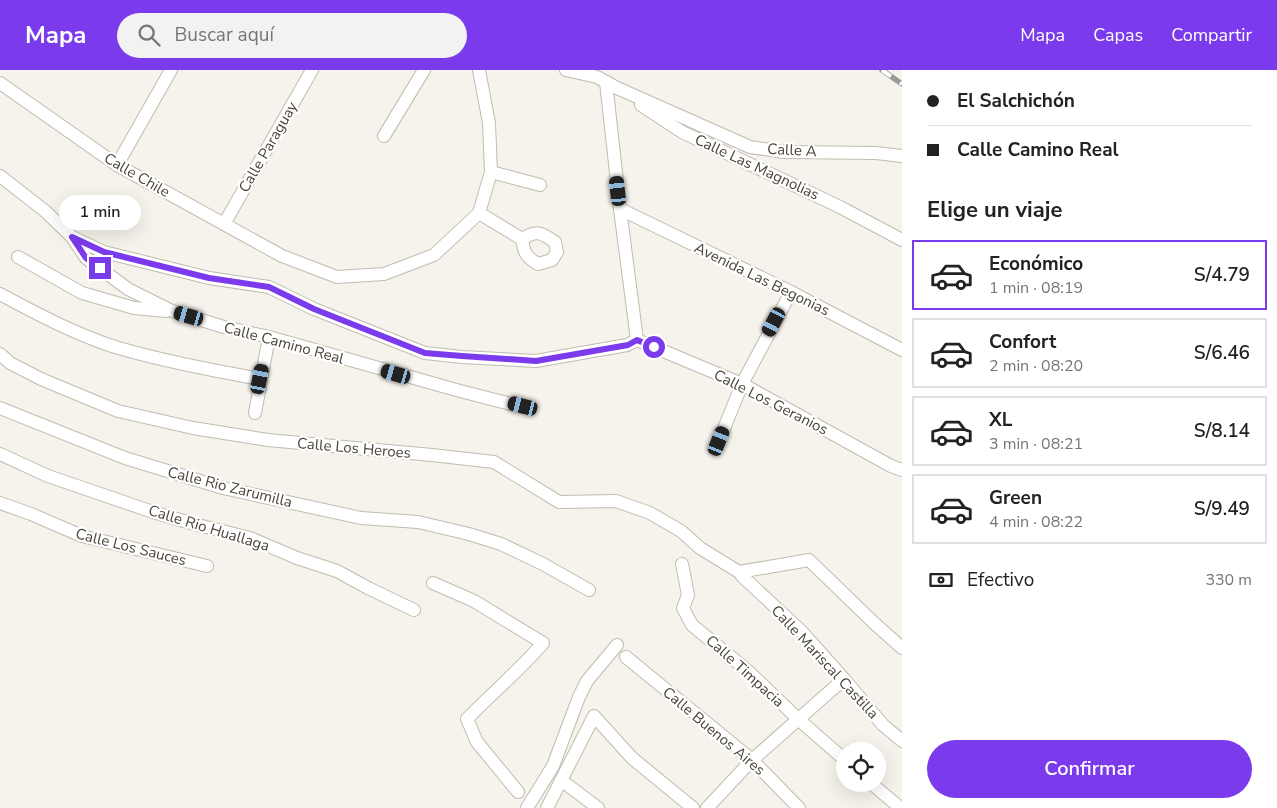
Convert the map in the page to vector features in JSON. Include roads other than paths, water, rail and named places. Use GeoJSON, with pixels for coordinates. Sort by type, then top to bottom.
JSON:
{"type":"FeatureCollection","features":[{"type":"Feature","properties":{"kind":"street"},"geometry":{"type":"LineString","coordinates":[[117,165],[171,70]]}},
{"type":"Feature","properties":{"kind":"street","name":"Calle Paraguay"},"geometry":{"type":"LineString","coordinates":[[224,224],[312,70]]}},
{"type":"Feature","properties":{"kind":"street"},"geometry":{"type":"LineString","coordinates":[[384,136],[424,70]]}},
{"type":"Feature","properties":{"kind":"street"},"geometry":{"type":"LineString","coordinates":[[479,70],[489,123],[491,172],[479,213],[522,239]]}},
{"type":"Feature","properties":{"kind":"street"},"geometry":{"type":"LineString","coordinates":[[72,237],[104,252],[209,278],[269,287],[314,309],[425,353],[536,361],[628,345],[637,340],[604,79],[566,70]]}},
{"type":"Feature","properties":{"kind":"street","name":"Calle A"},"geometry":{"type":"LineString","coordinates":[[604,79],[750,147],[784,152],[876,153],[902,156]]}},
{"type":"Feature","properties":{"kind":"street","name":"Calle Las Magnolias"},"geometry":{"type":"LineString","coordinates":[[604,79],[682,132],[840,207],[902,240]]}},
{"type":"Feature","properties":{"kind":"street","name":"Calle Chile"},"geometry":{"type":"LineString","coordinates":[[0,83],[117,165],[282,256],[337,277],[384,274],[434,255],[479,213]]}},
{"type":"Feature","properties":{"kind":"street"},"geometry":{"type":"LineString","coordinates":[[491,172],[540,185]]}},
{"type":"Feature","properties":{"kind":"street","name":"Calle Camino Real"},"geometry":{"type":"LineString","coordinates":[[0,176],[45,211],[72,237],[86,258],[128,289],[172,311],[396,374],[523,406]]}},
{"type":"Feature","properties":{"kind":"street","name":"Avenida Las Begonias"},"geometry":{"type":"LineString","coordinates":[[620,209],[791,292],[902,350]]}},
{"type":"Feature","properties":{"kind":"street"},"geometry":{"type":"LineString","coordinates":[[18,257],[82,293],[134,308],[172,311]]}},
{"type":"Feature","properties":{"kind":"street"},"geometry":{"type":"LineString","coordinates":[[719,441],[742,384],[791,292]]}},
{"type":"Feature","properties":{"kind":"street"},"geometry":{"type":"LineString","coordinates":[[0,294],[62,326],[114,346],[187,366],[260,379]]}},
{"type":"Feature","properties":{"kind":"street"},"geometry":{"type":"LineString","coordinates":[[255,413],[269,337]]}},
{"type":"Feature","properties":{"kind":"street","name":"Calle Los Geranios"},"geometry":{"type":"LineString","coordinates":[[637,340],[742,384],[902,470]]}},
{"type":"Feature","properties":{"kind":"street","name":"Calle Los Heroes"},"geometry":{"type":"LineString","coordinates":[[0,354],[10,363],[41,379],[118,411],[193,428],[268,440],[494,462],[559,502],[616,501],[650,513],[681,532],[700,548]]}},
{"type":"Feature","properties":{"kind":"street","name":"Calle Rio Zarumilla"},"geometry":{"type":"LineString","coordinates":[[0,408],[125,458],[223,488],[361,518],[418,522],[469,534],[501,544],[543,564],[589,590]]}},
{"type":"Feature","properties":{"kind":"street","name":"Calle Rio Huallaga"},"geometry":{"type":"LineString","coordinates":[[0,454],[48,476],[153,512],[250,538],[297,558],[337,571],[414,610]]}},
{"type":"Feature","properties":{"kind":"street","name":"Calle Los Sauces"},"geometry":{"type":"LineString","coordinates":[[0,503],[82,536],[207,566]]}},
{"type":"Feature","properties":{"kind":"street","name":"Calle Mariscal Castilla"},"geometry":{"type":"LineString","coordinates":[[700,548],[739,572],[802,632],[883,725],[902,741]]}},
{"type":"Feature","properties":{"kind":"street"},"geometry":{"type":"LineString","coordinates":[[739,572],[809,560],[902,648]]}},
{"type":"Feature","properties":{"kind":"street","name":"Calle Timpacia"},"geometry":{"type":"LineString","coordinates":[[682,564],[688,595],[683,608],[692,625],[748,671],[836,752]]}},
{"type":"Feature","properties":{"kind":"street"},"geometry":{"type":"LineString","coordinates":[[433,583],[474,601],[543,643],[467,719],[477,742],[518,792]]}},
{"type":"Feature","properties":{"kind":"street"},"geometry":{"type":"LineString","coordinates":[[527,808],[552,766],[587,681],[617,645]]}},
{"type":"Feature","properties":{"kind":"street","name":"Calle Buenos Aires"},"geometry":{"type":"LineString","coordinates":[[626,657],[752,760],[799,808]]}},
{"type":"Feature","properties":{"kind":"street"},"geometry":{"type":"LineString","coordinates":[[707,808],[752,760],[844,679]]}},
{"type":"Feature","properties":{"kind":"street"},"geometry":{"type":"LineString","coordinates":[[547,808],[594,716],[632,758],[693,808]]}},
{"type":"Feature","properties":{"kind":"street"},"geometry":{"type":"LineString","coordinates":[[561,780],[598,808]]}},
{"type":"Feature","properties":{"kind":"street"},"geometry":{"type":"LineString","coordinates":[[881,792],[898,808]]}},
{"type":"Feature","properties":{"kind":"railway"},"geometry":{"type":"LineString","coordinates":[[882,70],[902,84]]}}]}
